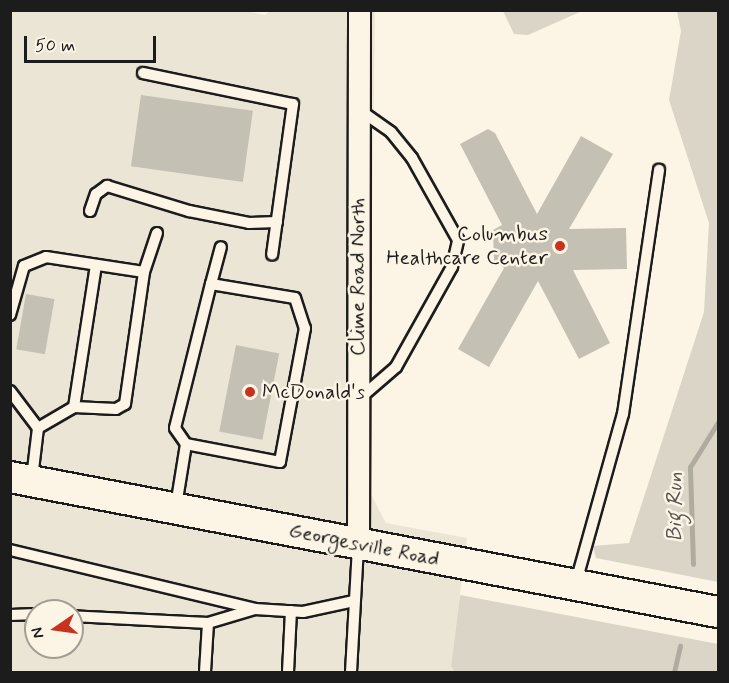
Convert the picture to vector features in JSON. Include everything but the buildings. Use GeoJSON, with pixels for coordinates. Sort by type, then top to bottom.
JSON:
{"type":"FeatureCollection","features":[{"type":"Feature","properties":{"kind":"main road","name":"Georgesville Road"},"geometry":{"type":"LineString","coordinates":[[21,479],[718,612]]}},
{"type":"Feature","properties":{"kind":"street","name":"Clime Road North"},"geometry":{"type":"LineString","coordinates":[[358,544],[359,10]]}},
{"type":"Feature","properties":{"kind":"lane"},"geometry":{"type":"LineString","coordinates":[[143,73],[293,104],[272,255]]}},
{"type":"Feature","properties":{"kind":"lane"},"geometry":{"type":"LineString","coordinates":[[359,110],[391,132],[412,158],[458,240],[452,267],[396,367],[359,399]]}},
{"type":"Feature","properties":{"kind":"lane"},"geometry":{"type":"LineString","coordinates":[[575,585],[586,532],[623,414],[659,170]]}},
{"type":"Feature","properties":{"kind":"lane"},"geometry":{"type":"LineString","coordinates":[[90,211],[96,194],[107,186],[189,211],[249,223],[277,222]]}},
{"type":"Feature","properties":{"kind":"lane"},"geometry":{"type":"LineString","coordinates":[[21,479],[38,428],[74,407],[116,410],[125,404],[144,272],[157,233]]}},
{"type":"Feature","properties":{"kind":"lane"},"geometry":{"type":"LineString","coordinates":[[175,509],[186,444],[175,428],[221,247]]}},
{"type":"Feature","properties":{"kind":"lane"},"geometry":{"type":"LineString","coordinates":[[10,315],[24,266],[46,257],[144,272]]}},
{"type":"Feature","properties":{"kind":"lane"},"geometry":{"type":"LineString","coordinates":[[74,407],[96,265]]}},
{"type":"Feature","properties":{"kind":"lane"},"geometry":{"type":"LineString","coordinates":[[186,444],[280,462],[305,328],[295,298],[211,284]]}},
{"type":"Feature","properties":{"kind":"lane"},"geometry":{"type":"LineString","coordinates":[[10,391],[38,428]]}},
{"type":"Feature","properties":{"kind":"lane"},"geometry":{"type":"LineString","coordinates":[[351,672],[358,544]]}},
{"type":"Feature","properties":{"kind":"lane"},"geometry":{"type":"LineString","coordinates":[[10,550],[255,609],[291,611],[354,600]]}},
{"type":"Feature","properties":{"kind":"lane"},"geometry":{"type":"LineString","coordinates":[[84,617],[208,623],[255,609]]}},
{"type":"Feature","properties":{"kind":"lane"},"geometry":{"type":"LineString","coordinates":[[288,672],[291,611]]}},
{"type":"Feature","properties":{"kind":"lane"},"geometry":{"type":"LineString","coordinates":[[205,672],[208,623]]}},
{"type":"Feature","properties":{"kind":"shaded area"},"geometry":{"type":"Polygon","coordinates":[[[241,10],[265,15],[271,10],[375,11],[368,489],[386,523],[467,538],[451,665],[455,672],[11,672],[10,11],[241,10]]]}},
{"type":"Feature","properties":{"kind":"shaded area"},"geometry":{"type":"Polygon","coordinates":[[[503,11],[582,11],[528,35],[514,34],[503,11]]]}},
{"type":"Feature","properties":{"kind":"shaded area"},"geometry":{"type":"Polygon","coordinates":[[[677,11],[718,11],[718,582],[596,558],[593,546],[629,543],[704,312],[709,223],[669,100],[681,31],[677,11]]]}},
{"type":"Feature","properties":{"kind":"shaded area"},"geometry":{"type":"Polygon","coordinates":[[[460,595],[718,644],[718,672],[455,672],[451,666],[460,595]]]}},
{"type":"Feature","properties":{"kind":"waterway","name":"Big Run"},"geometry":{"type":"LineString","coordinates":[[693,564],[690,467],[718,422]]}},
{"type":"Feature","properties":{"kind":"waterway","name":"Big Run"},"geometry":{"type":"LineString","coordinates":[[674,672],[680,646]]}},
{"type":"Feature","properties":{"kind":"place","name":"Columbus Healthcare Center"},"geometry":{"type":"Point","coordinates":[560,246]}},
{"type":"Feature","properties":{"kind":"place","name":"McDonald's"},"geometry":{"type":"Point","coordinates":[250,392]}}]}
